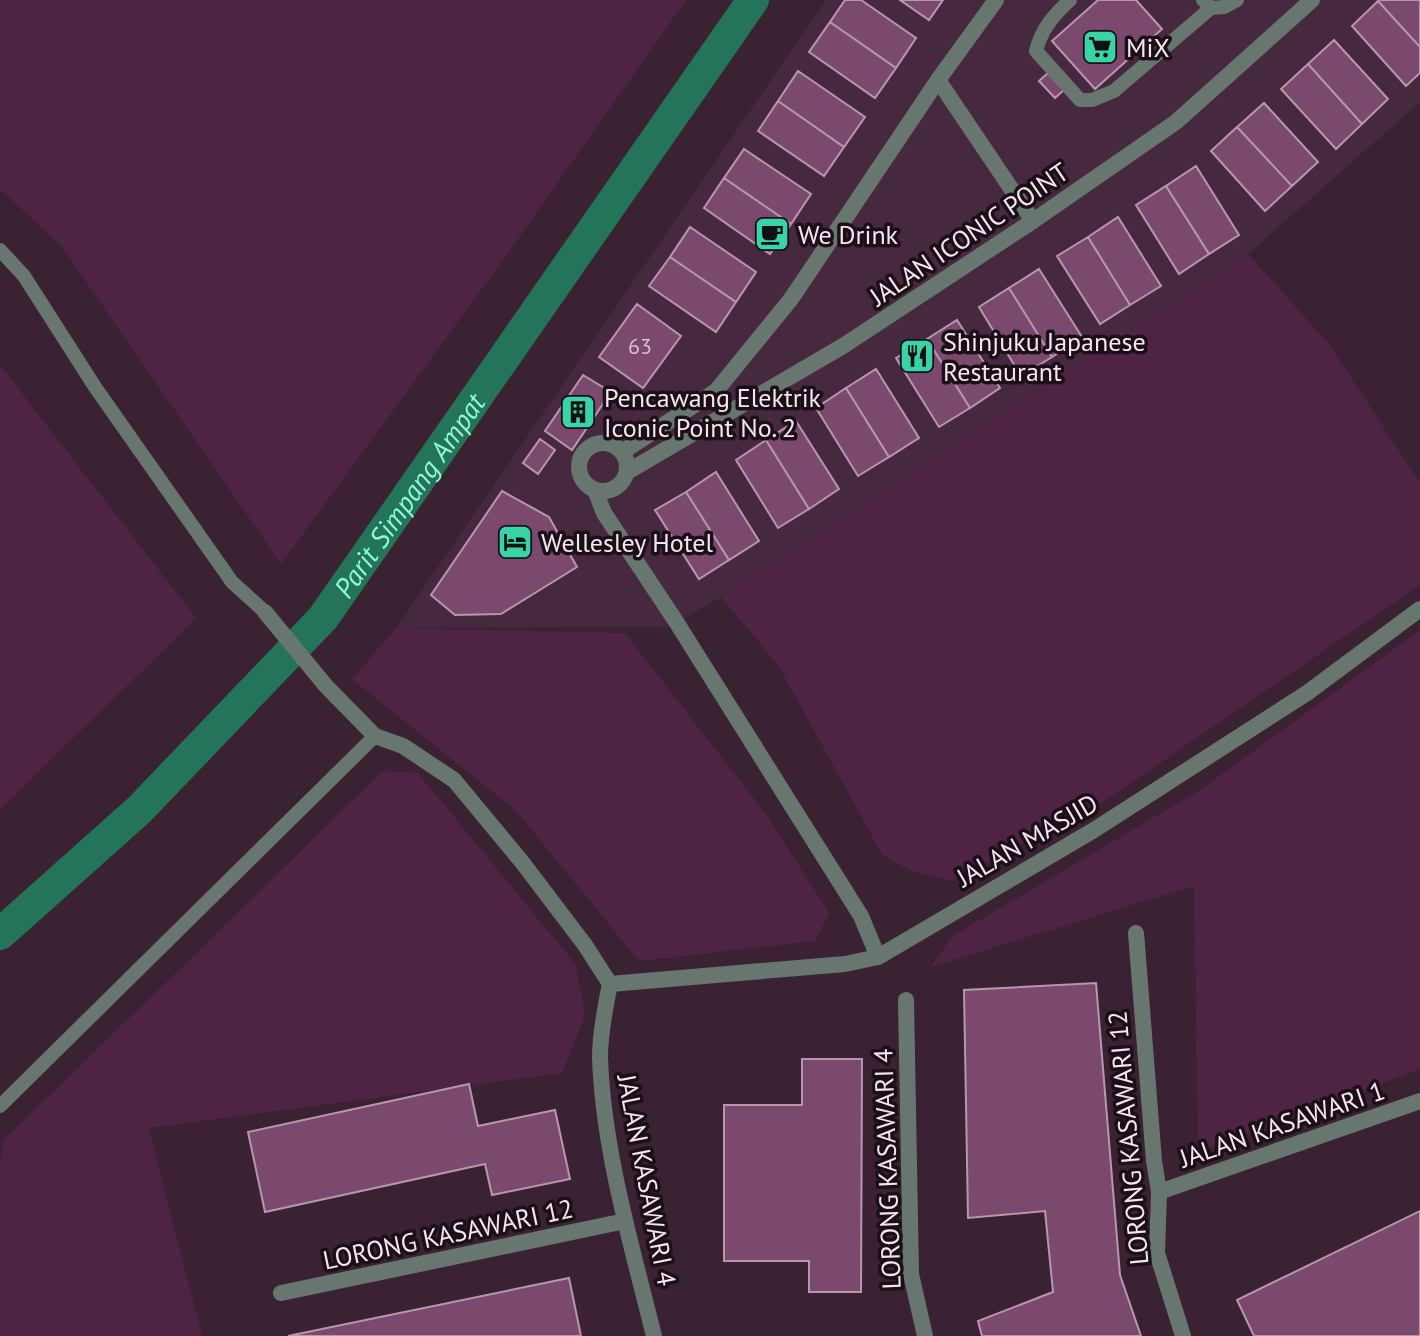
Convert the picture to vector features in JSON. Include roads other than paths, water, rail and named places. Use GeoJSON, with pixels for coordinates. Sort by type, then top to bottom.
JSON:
{"type":"FeatureCollection","features":[{"type":"Feature","properties":{"kind":"street"},"geometry":{"type":"LineString","coordinates":[[622,452],[716,391],[791,299],[938,80],[996,0]]}},
{"type":"Feature","properties":{"kind":"street","name":"JALAN ICONIC POINT"},"geometry":{"type":"LineString","coordinates":[[627,472],[843,346],[1033,221],[1176,122],[1312,0]]}},
{"type":"Feature","properties":{"kind":"street"},"geometry":{"type":"LineString","coordinates":[[938,80],[1033,221]]}},
{"type":"Feature","properties":{"kind":"street"},"geometry":{"type":"LineString","coordinates":[[600,443],[616,446],[628,465],[627,472],[624,480],[611,490],[595,490],[588,486],[579,472],[581,456],[600,443]]}},
{"type":"Feature","properties":{"kind":"street"},"geometry":{"type":"LineString","coordinates":[[595,490],[604,513],[861,916],[878,957]]}},
{"type":"Feature","properties":{"kind":"street","name":"JALAN MASJID"},"geometry":{"type":"LineString","coordinates":[[610,984],[845,964],[878,957],[1094,830],[1307,693],[1420,609]]}},
{"type":"Feature","properties":{"kind":"street"},"geometry":{"type":"LineString","coordinates":[[270,618],[326,686],[375,736],[403,746],[454,780],[522,862],[585,945],[610,984]]}},
{"type":"Feature","properties":{"kind":"street","name":"LORONG KASAWARI 12"},"geometry":{"type":"LineString","coordinates":[[1136,933],[1159,1192],[1157,1253],[1183,1336]]}},
{"type":"Feature","properties":{"kind":"street","name":"JALAN KASAWARI 4"},"geometry":{"type":"LineString","coordinates":[[610,984],[602,1023],[600,1056],[605,1110],[625,1221],[654,1336]]}},
{"type":"Feature","properties":{"kind":"street","name":"LORONG KASAWARI 4"},"geometry":{"type":"LineString","coordinates":[[906,1000],[911,1274],[925,1336]]}},
{"type":"Feature","properties":{"kind":"street","name":"JALAN KASAWARI 1"},"geometry":{"type":"LineString","coordinates":[[1159,1192],[1420,1101]]}},
{"type":"Feature","properties":{"kind":"street","name":"LORONG KASAWARI 12"},"geometry":{"type":"LineString","coordinates":[[281,1293],[625,1221]]}},
{"type":"Feature","properties":{"kind":"lane"},"geometry":{"type":"LineString","coordinates":[[1070,0],[1046,23],[1036,51],[1080,100],[1092,100],[1114,91],[1207,4],[1224,7],[1237,0]]}},
{"type":"Feature","properties":{"kind":"lane"},"geometry":{"type":"LineString","coordinates":[[0,250],[24,276],[95,387],[232,582],[270,618]]}},
{"type":"Feature","properties":{"kind":"lane"},"geometry":{"type":"LineString","coordinates":[[0,1106],[375,736]]}},
{"type":"Feature","properties":{"kind":"waterway","name":"Parit Simpang Ampat"},"geometry":{"type":"LineString","coordinates":[[0,934],[139,810],[323,618],[753,0]]}},
{"type":"Feature","properties":{"kind":"place","name":"MiX"},"geometry":{"type":"Point","coordinates":[1100,47]}},
{"type":"Feature","properties":{"kind":"place","name":"We Drink"},"geometry":{"type":"Point","coordinates":[772,234]}},
{"type":"Feature","properties":{"kind":"place","name":"Shinjuku Japanese Restaurant"},"geometry":{"type":"Point","coordinates":[917,356]}},
{"type":"Feature","properties":{"kind":"place","name":"Pencawang Elektrik Iconic Point No. 2"},"geometry":{"type":"Point","coordinates":[578,412]}},
{"type":"Feature","properties":{"kind":"place","name":"Wellesley Hotel"},"geometry":{"type":"Point","coordinates":[515,542]}}]}
